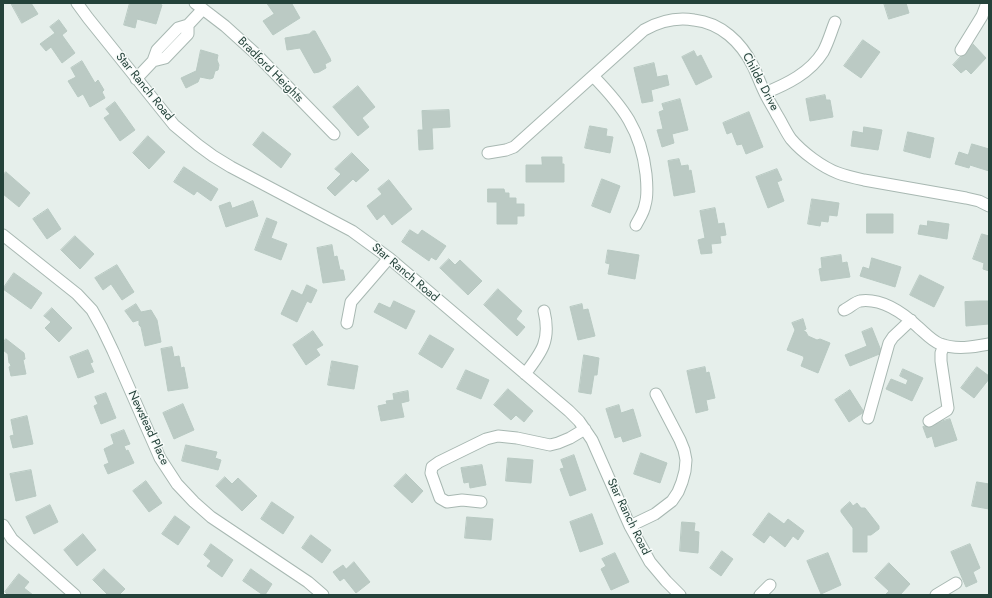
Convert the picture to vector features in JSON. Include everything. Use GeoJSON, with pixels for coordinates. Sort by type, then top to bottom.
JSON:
{"type":"FeatureCollection","features":[{"type":"Feature","properties":{"kind":"street","name":"Star Ranch Road"},"geometry":{"type":"LineString","coordinates":[[77,3],[174,125],[198,145],[231,167],[352,230],[389,258],[579,420],[592,440],[630,526],[650,562],[680,595]]}},
{"type":"Feature","properties":{"kind":"street"},"geometry":{"type":"LineString","coordinates":[[961,50],[982,16],[987,3]]}},
{"type":"Feature","properties":{"kind":"street","name":"Bradford Heights"},"geometry":{"type":"LineString","coordinates":[[136,78],[153,61],[165,58],[188,34],[188,25],[199,6],[225,26],[256,54],[334,134]]}},
{"type":"Feature","properties":{"kind":"street","name":"Childe Drive"},"geometry":{"type":"LineString","coordinates":[[488,154],[514,148],[644,30],[669,20],[700,20],[721,29],[731,36],[746,54],[791,138],[810,157],[836,172],[864,180],[966,198],[979,201],[989,206]]}},
{"type":"Feature","properties":{"kind":"street"},"geometry":{"type":"LineString","coordinates":[[765,92],[783,85],[797,77],[814,63],[823,52],[835,22]]}},
{"type":"Feature","properties":{"kind":"street"},"geometry":{"type":"LineString","coordinates":[[593,76],[621,107],[630,121],[638,140],[645,167],[646,194],[645,206],[636,225]]}},
{"type":"Feature","properties":{"kind":"street","name":"Newstead Place"},"geometry":{"type":"LineString","coordinates":[[3,235],[77,294],[92,310],[113,351],[160,458],[177,484],[211,517],[308,582],[323,595]]}},
{"type":"Feature","properties":{"kind":"street"},"geometry":{"type":"LineString","coordinates":[[347,323],[351,302],[389,258]]}},
{"type":"Feature","properties":{"kind":"street"},"geometry":{"type":"LineString","coordinates":[[844,310],[859,302],[883,304],[911,320],[931,338],[944,345],[964,347],[989,344]]}},
{"type":"Feature","properties":{"kind":"street"},"geometry":{"type":"LineString","coordinates":[[525,374],[543,349],[547,328],[544,311]]}},
{"type":"Feature","properties":{"kind":"street"},"geometry":{"type":"LineString","coordinates":[[868,418],[889,343],[893,337],[911,320]]}},
{"type":"Feature","properties":{"kind":"street"},"geometry":{"type":"LineString","coordinates":[[929,421],[948,408],[941,361],[941,353],[944,345]]}},
{"type":"Feature","properties":{"kind":"street"},"geometry":{"type":"LineString","coordinates":[[630,526],[655,514],[672,501],[682,482],[686,460],[684,450],[656,394]]}},
{"type":"Feature","properties":{"kind":"street"},"geometry":{"type":"LineString","coordinates":[[481,502],[462,500],[447,502],[440,498],[431,473],[432,467],[438,462],[486,439],[498,436],[550,444],[558,443],[570,438],[585,429]]}},
{"type":"Feature","properties":{"kind":"street"},"geometry":{"type":"LineString","coordinates":[[3,524],[12,539],[75,595]]}},
{"type":"Feature","properties":{"kind":"street"},"geometry":{"type":"LineString","coordinates":[[936,595],[956,583]]}},
{"type":"Feature","properties":{"kind":"street"},"geometry":{"type":"LineString","coordinates":[[760,595],[770,584]]}},
{"type":"Feature","properties":{"kind":"building"},"geometry":{"type":"Polygon","coordinates":[[[11,3],[31,3],[38,14],[22,23],[11,3]]]}},
{"type":"Feature","properties":{"kind":"building"},"geometry":{"type":"Polygon","coordinates":[[[130,3],[157,3],[162,5],[156,24],[137,19],[135,28],[124,25],[130,3]]]}},
{"type":"Feature","properties":{"kind":"building"},"geometry":{"type":"Polygon","coordinates":[[[267,3],[293,3],[292,4],[300,18],[273,35],[263,21],[274,14],[267,3]]]}},
{"type":"Feature","properties":{"kind":"building"},"geometry":{"type":"Polygon","coordinates":[[[884,3],[906,3],[909,13],[889,19],[884,3]]]}},
{"type":"Feature","properties":{"kind":"building"},"geometry":{"type":"Polygon","coordinates":[[[59,20],[67,31],[62,35],[75,53],[62,63],[51,47],[46,51],[40,44],[55,33],[50,27],[59,20]]]}},
{"type":"Feature","properties":{"kind":"building"},"geometry":{"type":"Polygon","coordinates":[[[315,31],[331,61],[325,64],[326,68],[314,73],[300,48],[287,50],[285,38],[309,34],[315,31]]]}},
{"type":"Feature","properties":{"kind":"building"},"geometry":{"type":"Polygon","coordinates":[[[863,40],[880,52],[861,78],[844,66],[863,40]]]}},
{"type":"Feature","properties":{"kind":"building"},"geometry":{"type":"Polygon","coordinates":[[[973,44],[986,58],[971,74],[966,69],[961,73],[953,65],[973,44]]]}},
{"type":"Feature","properties":{"kind":"building"},"geometry":{"type":"Polygon","coordinates":[[[201,50],[218,55],[218,70],[215,71],[213,78],[210,79],[200,77],[198,82],[186,88],[181,78],[196,71],[201,50]]]}},
{"type":"Feature","properties":{"kind":"building"},"geometry":{"type":"Polygon","coordinates":[[[694,51],[697,57],[701,55],[712,77],[696,85],[682,57],[694,51]]]}},
{"type":"Feature","properties":{"kind":"building"},"geometry":{"type":"Polygon","coordinates":[[[82,61],[95,83],[98,80],[104,90],[102,92],[105,98],[90,107],[83,94],[78,97],[68,81],[76,77],[71,68],[82,61]]]}},
{"type":"Feature","properties":{"kind":"building"},"geometry":{"type":"Polygon","coordinates":[[[654,63],[657,77],[667,75],[669,85],[651,90],[653,101],[642,103],[634,68],[654,63]]]}},
{"type":"Feature","properties":{"kind":"building"},"geometry":{"type":"Polygon","coordinates":[[[358,86],[375,107],[362,118],[369,127],[358,136],[333,107],[358,86]]]}},
{"type":"Feature","properties":{"kind":"building"},"geometry":{"type":"Polygon","coordinates":[[[825,95],[826,100],[830,100],[833,117],[810,121],[806,99],[825,95]]]}},
{"type":"Feature","properties":{"kind":"building"},"geometry":{"type":"Polygon","coordinates":[[[680,99],[688,130],[672,134],[674,143],[662,147],[657,130],[663,129],[659,112],[664,110],[662,104],[680,99]]]}},
{"type":"Feature","properties":{"kind":"building"},"geometry":{"type":"Polygon","coordinates":[[[115,102],[135,130],[120,141],[104,118],[110,114],[106,109],[115,102]]]}},
{"type":"Feature","properties":{"kind":"building"},"geometry":{"type":"Polygon","coordinates":[[[449,110],[450,127],[432,128],[433,149],[419,150],[418,130],[423,130],[422,111],[449,110]]]}},
{"type":"Feature","properties":{"kind":"building"},"geometry":{"type":"Polygon","coordinates":[[[749,112],[763,147],[746,154],[742,144],[737,145],[732,132],[727,134],[723,123],[749,112]]]}},
{"type":"Feature","properties":{"kind":"building"},"geometry":{"type":"Polygon","coordinates":[[[590,126],[607,129],[606,136],[613,137],[610,153],[585,148],[590,126]]]}},
{"type":"Feature","properties":{"kind":"building"},"geometry":{"type":"Polygon","coordinates":[[[864,127],[882,130],[878,150],[851,146],[853,131],[863,133],[864,127]]]}},
{"type":"Feature","properties":{"kind":"building"},"geometry":{"type":"Polygon","coordinates":[[[263,132],[291,154],[281,168],[253,145],[263,132]]]}},
{"type":"Feature","properties":{"kind":"building"},"geometry":{"type":"Polygon","coordinates":[[[908,132],[934,138],[930,158],[904,151],[908,132]]]}},
{"type":"Feature","properties":{"kind":"building"},"geometry":{"type":"Polygon","coordinates":[[[148,136],[165,152],[149,169],[133,153],[148,136]]]}},
{"type":"Feature","properties":{"kind":"building"},"geometry":{"type":"Polygon","coordinates":[[[972,144],[989,149],[989,171],[970,165],[969,168],[955,164],[959,152],[968,155],[972,144]]]}},
{"type":"Feature","properties":{"kind":"building"},"geometry":{"type":"Polygon","coordinates":[[[352,153],[369,170],[356,182],[353,179],[335,196],[327,188],[341,174],[335,169],[352,153]]]}},
{"type":"Feature","properties":{"kind":"building"},"geometry":{"type":"Polygon","coordinates":[[[542,157],[562,157],[562,164],[564,164],[564,182],[526,182],[526,165],[542,165],[542,157]]]}},
{"type":"Feature","properties":{"kind":"building"},"geometry":{"type":"Polygon","coordinates":[[[679,159],[681,166],[688,165],[689,171],[691,170],[695,192],[674,196],[668,161],[679,159]]]}},
{"type":"Feature","properties":{"kind":"building"},"geometry":{"type":"Polygon","coordinates":[[[184,167],[218,189],[211,201],[197,191],[194,195],[174,182],[184,167]]]}},
{"type":"Feature","properties":{"kind":"building"},"geometry":{"type":"Polygon","coordinates":[[[777,169],[782,180],[777,182],[784,201],[768,208],[756,177],[777,169]]]}},
{"type":"Feature","properties":{"kind":"building"},"geometry":{"type":"Polygon","coordinates":[[[6,172],[30,193],[19,207],[3,194],[3,175],[6,172]]]}},
{"type":"Feature","properties":{"kind":"building"},"geometry":{"type":"Polygon","coordinates":[[[602,179],[620,186],[610,213],[592,206],[602,179]]]}},
{"type":"Feature","properties":{"kind":"building"},"geometry":{"type":"Polygon","coordinates":[[[389,180],[412,209],[392,225],[384,214],[377,220],[367,206],[382,194],[378,189],[389,180]]]}},
{"type":"Feature","properties":{"kind":"building"},"geometry":{"type":"Polygon","coordinates":[[[488,189],[504,189],[505,193],[509,193],[509,198],[516,198],[516,204],[524,204],[524,216],[517,216],[517,224],[497,224],[497,202],[488,202],[488,189]]]}},
{"type":"Feature","properties":{"kind":"building"},"geometry":{"type":"Polygon","coordinates":[[[812,199],[839,203],[837,216],[829,215],[828,222],[821,221],[820,226],[808,224],[812,199]]]}},
{"type":"Feature","properties":{"kind":"building"},"geometry":{"type":"Polygon","coordinates":[[[253,201],[258,216],[226,227],[219,206],[230,202],[232,208],[253,201]]]}},
{"type":"Feature","properties":{"kind":"building"},"geometry":{"type":"Polygon","coordinates":[[[715,208],[718,224],[724,223],[726,235],[720,236],[721,243],[711,244],[712,253],[701,254],[698,240],[705,238],[700,211],[715,208]]]}},
{"type":"Feature","properties":{"kind":"building"},"geometry":{"type":"Polygon","coordinates":[[[48,209],[61,229],[47,239],[33,219],[48,209]]]}},
{"type":"Feature","properties":{"kind":"building"},"geometry":{"type":"Polygon","coordinates":[[[867,214],[893,214],[893,233],[867,233],[867,214]]]}},
{"type":"Feature","properties":{"kind":"building"},"geometry":{"type":"Polygon","coordinates":[[[267,218],[277,222],[271,238],[287,244],[281,260],[255,250],[267,218]]]}},
{"type":"Feature","properties":{"kind":"building"},"geometry":{"type":"Polygon","coordinates":[[[928,221],[949,224],[947,239],[918,234],[920,225],[927,226],[928,221]]]}},
{"type":"Feature","properties":{"kind":"building"},"geometry":{"type":"Polygon","coordinates":[[[410,230],[418,235],[422,230],[446,246],[436,260],[431,257],[429,261],[402,242],[410,230]]]}},
{"type":"Feature","properties":{"kind":"building"},"geometry":{"type":"Polygon","coordinates":[[[982,234],[989,236],[989,271],[983,269],[984,263],[973,259],[982,234]]]}},
{"type":"Feature","properties":{"kind":"building"},"geometry":{"type":"Polygon","coordinates":[[[75,236],[94,254],[80,269],[61,250],[75,236]]]}},
{"type":"Feature","properties":{"kind":"building"},"geometry":{"type":"Polygon","coordinates":[[[332,245],[334,257],[337,256],[340,270],[343,270],[345,280],[323,283],[317,248],[332,245]]]}},
{"type":"Feature","properties":{"kind":"building"},"geometry":{"type":"Polygon","coordinates":[[[608,250],[639,255],[635,279],[608,274],[610,264],[606,263],[608,250]]]}},
{"type":"Feature","properties":{"kind":"building"},"geometry":{"type":"Polygon","coordinates":[[[841,255],[842,263],[847,262],[850,277],[821,281],[819,269],[822,268],[821,258],[841,255]]]}},
{"type":"Feature","properties":{"kind":"building"},"geometry":{"type":"Polygon","coordinates":[[[872,258],[901,267],[895,287],[860,276],[863,267],[869,269],[872,258]]]}},
{"type":"Feature","properties":{"kind":"building"},"geometry":{"type":"Polygon","coordinates":[[[449,259],[455,265],[460,260],[482,281],[468,295],[440,268],[449,259]]]}},
{"type":"Feature","properties":{"kind":"building"},"geometry":{"type":"Polygon","coordinates":[[[117,265],[134,292],[122,300],[111,284],[103,290],[95,278],[117,265]]]}},
{"type":"Feature","properties":{"kind":"building"},"geometry":{"type":"Polygon","coordinates":[[[14,273],[42,293],[31,309],[3,289],[14,273]]]}},
{"type":"Feature","properties":{"kind":"building"},"geometry":{"type":"Polygon","coordinates":[[[920,275],[944,287],[934,307],[910,295],[920,275]]]}},
{"type":"Feature","properties":{"kind":"building"},"geometry":{"type":"Polygon","coordinates":[[[307,285],[317,290],[311,303],[307,301],[297,322],[281,314],[292,290],[302,295],[307,285]]]}},
{"type":"Feature","properties":{"kind":"building"},"geometry":{"type":"Polygon","coordinates":[[[498,289],[522,311],[516,319],[525,327],[517,336],[484,305],[498,289]]]}},
{"type":"Feature","properties":{"kind":"building"},"geometry":{"type":"Polygon","coordinates":[[[394,301],[415,311],[406,329],[374,312],[379,303],[390,308],[394,301]]]}},
{"type":"Feature","properties":{"kind":"building"},"geometry":{"type":"Polygon","coordinates":[[[989,301],[989,324],[966,326],[965,302],[989,301]]]}},
{"type":"Feature","properties":{"kind":"building"},"geometry":{"type":"Polygon","coordinates":[[[136,304],[141,312],[151,310],[157,320],[161,342],[145,346],[139,320],[133,322],[125,311],[136,304]]]}},
{"type":"Feature","properties":{"kind":"building"},"geometry":{"type":"Polygon","coordinates":[[[582,304],[583,310],[588,309],[595,336],[578,340],[570,307],[582,304]]]}},
{"type":"Feature","properties":{"kind":"building"},"geometry":{"type":"Polygon","coordinates":[[[52,308],[72,328],[59,342],[45,328],[51,322],[44,316],[52,308]]]}},
{"type":"Feature","properties":{"kind":"building"},"geometry":{"type":"Polygon","coordinates":[[[803,319],[806,329],[803,331],[806,332],[808,336],[830,343],[818,373],[801,366],[804,358],[803,356],[787,350],[795,330],[792,323],[803,319]]]}},
{"type":"Feature","properties":{"kind":"building"},"geometry":{"type":"Polygon","coordinates":[[[872,328],[882,353],[850,366],[845,355],[867,346],[862,332],[872,328]]]}},
{"type":"Feature","properties":{"kind":"building"},"geometry":{"type":"Polygon","coordinates":[[[313,331],[323,345],[316,349],[320,355],[306,365],[293,345],[313,331]]]}},
{"type":"Feature","properties":{"kind":"building"},"geometry":{"type":"Polygon","coordinates":[[[430,335],[454,349],[442,368],[419,354],[430,335]]]}},
{"type":"Feature","properties":{"kind":"building"},"geometry":{"type":"Polygon","coordinates":[[[6,339],[24,353],[25,359],[23,360],[26,374],[11,376],[9,367],[11,366],[9,363],[8,354],[3,350],[3,343],[6,339]]]}},
{"type":"Feature","properties":{"kind":"building"},"geometry":{"type":"Polygon","coordinates":[[[172,347],[174,357],[179,356],[181,368],[184,367],[188,388],[168,391],[161,349],[172,347]]]}},
{"type":"Feature","properties":{"kind":"building"},"geometry":{"type":"Polygon","coordinates":[[[88,350],[93,362],[90,363],[94,372],[78,378],[70,357],[88,350]]]}},
{"type":"Feature","properties":{"kind":"building"},"geometry":{"type":"Polygon","coordinates":[[[584,355],[599,358],[597,375],[594,375],[591,394],[579,392],[584,355]]]}},
{"type":"Feature","properties":{"kind":"building"},"geometry":{"type":"Polygon","coordinates":[[[332,361],[358,366],[354,389],[328,385],[332,361]]]}},
{"type":"Feature","properties":{"kind":"building"},"geometry":{"type":"Polygon","coordinates":[[[705,367],[706,373],[709,372],[715,398],[706,400],[708,410],[696,413],[687,371],[705,367]]]}},
{"type":"Feature","properties":{"kind":"building"},"geometry":{"type":"Polygon","coordinates":[[[977,367],[989,376],[989,379],[974,398],[961,388],[977,367]]]}},
{"type":"Feature","properties":{"kind":"building"},"geometry":{"type":"Polygon","coordinates":[[[903,369],[923,378],[912,401],[886,389],[891,379],[906,385],[908,380],[900,376],[903,369]]]}},
{"type":"Feature","properties":{"kind":"building"},"geometry":{"type":"Polygon","coordinates":[[[466,370],[489,380],[481,399],[457,389],[466,370]]]}},
{"type":"Feature","properties":{"kind":"building"},"geometry":{"type":"Polygon","coordinates":[[[508,389],[533,411],[524,422],[516,415],[511,420],[494,405],[508,389]]]}},
{"type":"Feature","properties":{"kind":"building"},"geometry":{"type":"Polygon","coordinates":[[[850,390],[864,412],[849,422],[835,400],[850,390]]]}},
{"type":"Feature","properties":{"kind":"building"},"geometry":{"type":"Polygon","coordinates":[[[408,391],[409,401],[401,403],[404,417],[381,421],[378,406],[387,404],[386,401],[394,400],[393,394],[408,391]]]}},
{"type":"Feature","properties":{"kind":"building"},"geometry":{"type":"Polygon","coordinates":[[[106,393],[116,418],[101,424],[94,406],[98,404],[95,397],[106,393]]]}},
{"type":"Feature","properties":{"kind":"building"},"geometry":{"type":"Polygon","coordinates":[[[183,404],[194,430],[174,439],[163,413],[183,404]]]}},
{"type":"Feature","properties":{"kind":"building"},"geometry":{"type":"Polygon","coordinates":[[[619,405],[621,413],[633,409],[641,436],[623,442],[621,436],[615,438],[606,409],[619,405]]]}},
{"type":"Feature","properties":{"kind":"building"},"geometry":{"type":"Polygon","coordinates":[[[27,416],[33,444],[13,448],[10,436],[14,435],[11,420],[27,416]]]}},
{"type":"Feature","properties":{"kind":"building"},"geometry":{"type":"Polygon","coordinates":[[[950,419],[957,440],[935,447],[932,436],[927,438],[923,427],[950,419]]]}},
{"type":"Feature","properties":{"kind":"building"},"geometry":{"type":"Polygon","coordinates":[[[124,430],[130,444],[124,446],[126,451],[128,450],[134,463],[108,474],[104,465],[109,463],[104,449],[114,444],[111,435],[124,430]]]}},
{"type":"Feature","properties":{"kind":"building"},"geometry":{"type":"Polygon","coordinates":[[[186,445],[217,452],[215,458],[221,460],[218,470],[182,461],[186,445]]]}},
{"type":"Feature","properties":{"kind":"building"},"geometry":{"type":"Polygon","coordinates":[[[641,453],[667,463],[660,483],[634,474],[641,453]]]}},
{"type":"Feature","properties":{"kind":"building"},"geometry":{"type":"Polygon","coordinates":[[[574,455],[586,490],[570,496],[560,469],[564,468],[561,460],[574,455]]]}},
{"type":"Feature","properties":{"kind":"building"},"geometry":{"type":"Polygon","coordinates":[[[508,458],[533,460],[531,483],[506,481],[508,458]]]}},
{"type":"Feature","properties":{"kind":"building"},"geometry":{"type":"Polygon","coordinates":[[[482,465],[486,485],[470,488],[469,482],[464,483],[461,468],[482,465]]]}},
{"type":"Feature","properties":{"kind":"building"},"geometry":{"type":"Polygon","coordinates":[[[31,470],[36,496],[16,501],[10,474],[31,470]]]}},
{"type":"Feature","properties":{"kind":"building"},"geometry":{"type":"Polygon","coordinates":[[[406,474],[423,491],[412,503],[394,486],[406,474]]]}},
{"type":"Feature","properties":{"kind":"building"},"geometry":{"type":"Polygon","coordinates":[[[225,477],[232,484],[238,478],[257,496],[242,511],[216,486],[225,477]]]}},
{"type":"Feature","properties":{"kind":"building"},"geometry":{"type":"Polygon","coordinates":[[[146,481],[162,503],[149,512],[133,491],[146,481]]]}},
{"type":"Feature","properties":{"kind":"building"},"geometry":{"type":"Polygon","coordinates":[[[977,482],[989,484],[989,509],[972,506],[977,482]]]}},
{"type":"Feature","properties":{"kind":"building"},"geometry":{"type":"Polygon","coordinates":[[[272,502],[294,517],[283,534],[261,519],[272,502]]]}},
{"type":"Feature","properties":{"kind":"building"},"geometry":{"type":"Polygon","coordinates":[[[850,502],[853,506],[857,503],[861,508],[865,508],[879,526],[879,529],[871,535],[867,535],[867,552],[853,552],[853,528],[841,512],[841,510],[850,502]]]}},
{"type":"Feature","properties":{"kind":"building"},"geometry":{"type":"Polygon","coordinates":[[[50,505],[58,522],[34,534],[26,517],[50,505]]]}},
{"type":"Feature","properties":{"kind":"building"},"geometry":{"type":"Polygon","coordinates":[[[769,513],[784,524],[788,519],[804,531],[798,540],[793,536],[785,547],[770,535],[764,543],[753,535],[769,513]]]}},
{"type":"Feature","properties":{"kind":"building"},"geometry":{"type":"Polygon","coordinates":[[[592,514],[603,544],[580,552],[570,522],[592,514]]]}},
{"type":"Feature","properties":{"kind":"building"},"geometry":{"type":"Polygon","coordinates":[[[175,516],[190,527],[178,545],[162,534],[175,516]]]}},
{"type":"Feature","properties":{"kind":"building"},"geometry":{"type":"Polygon","coordinates":[[[467,517],[493,519],[491,540],[465,538],[467,517]]]}},
{"type":"Feature","properties":{"kind":"building"},"geometry":{"type":"Polygon","coordinates":[[[682,522],[695,523],[694,531],[699,532],[698,553],[680,551],[682,522]]]}},
{"type":"Feature","properties":{"kind":"building"},"geometry":{"type":"Polygon","coordinates":[[[83,534],[96,550],[77,566],[64,550],[83,534]]]}},
{"type":"Feature","properties":{"kind":"building"},"geometry":{"type":"Polygon","coordinates":[[[311,535],[331,550],[322,563],[302,548],[311,535]]]}},
{"type":"Feature","properties":{"kind":"building"},"geometry":{"type":"Polygon","coordinates":[[[211,544],[233,560],[222,577],[207,566],[211,561],[204,555],[211,544]]]}},
{"type":"Feature","properties":{"kind":"building"},"geometry":{"type":"Polygon","coordinates":[[[970,544],[980,568],[973,572],[977,582],[966,587],[951,552],[970,544]]]}},
{"type":"Feature","properties":{"kind":"building"},"geometry":{"type":"Polygon","coordinates":[[[722,551],[733,559],[721,576],[710,568],[722,551]]]}},
{"type":"Feature","properties":{"kind":"building"},"geometry":{"type":"Polygon","coordinates":[[[615,553],[629,582],[611,590],[601,569],[606,566],[602,559],[615,553]]]}},
{"type":"Feature","properties":{"kind":"building"},"geometry":{"type":"Polygon","coordinates":[[[828,553],[841,585],[821,594],[807,561],[828,553]]]}},
{"type":"Feature","properties":{"kind":"building"},"geometry":{"type":"Polygon","coordinates":[[[354,562],[370,582],[356,593],[344,578],[340,581],[333,572],[343,565],[346,569],[354,562]]]}},
{"type":"Feature","properties":{"kind":"building"},"geometry":{"type":"Polygon","coordinates":[[[889,563],[910,584],[900,595],[887,595],[886,594],[889,591],[875,578],[889,563]]]}},
{"type":"Feature","properties":{"kind":"building"},"geometry":{"type":"Polygon","coordinates":[[[104,569],[125,589],[119,595],[108,595],[93,580],[104,569]]]}},
{"type":"Feature","properties":{"kind":"building"},"geometry":{"type":"Polygon","coordinates":[[[251,569],[272,584],[265,595],[243,581],[251,569]]]}},
{"type":"Feature","properties":{"kind":"building"},"geometry":{"type":"Polygon","coordinates":[[[19,574],[29,582],[24,588],[33,595],[8,595],[5,592],[19,574]]]}}]}
